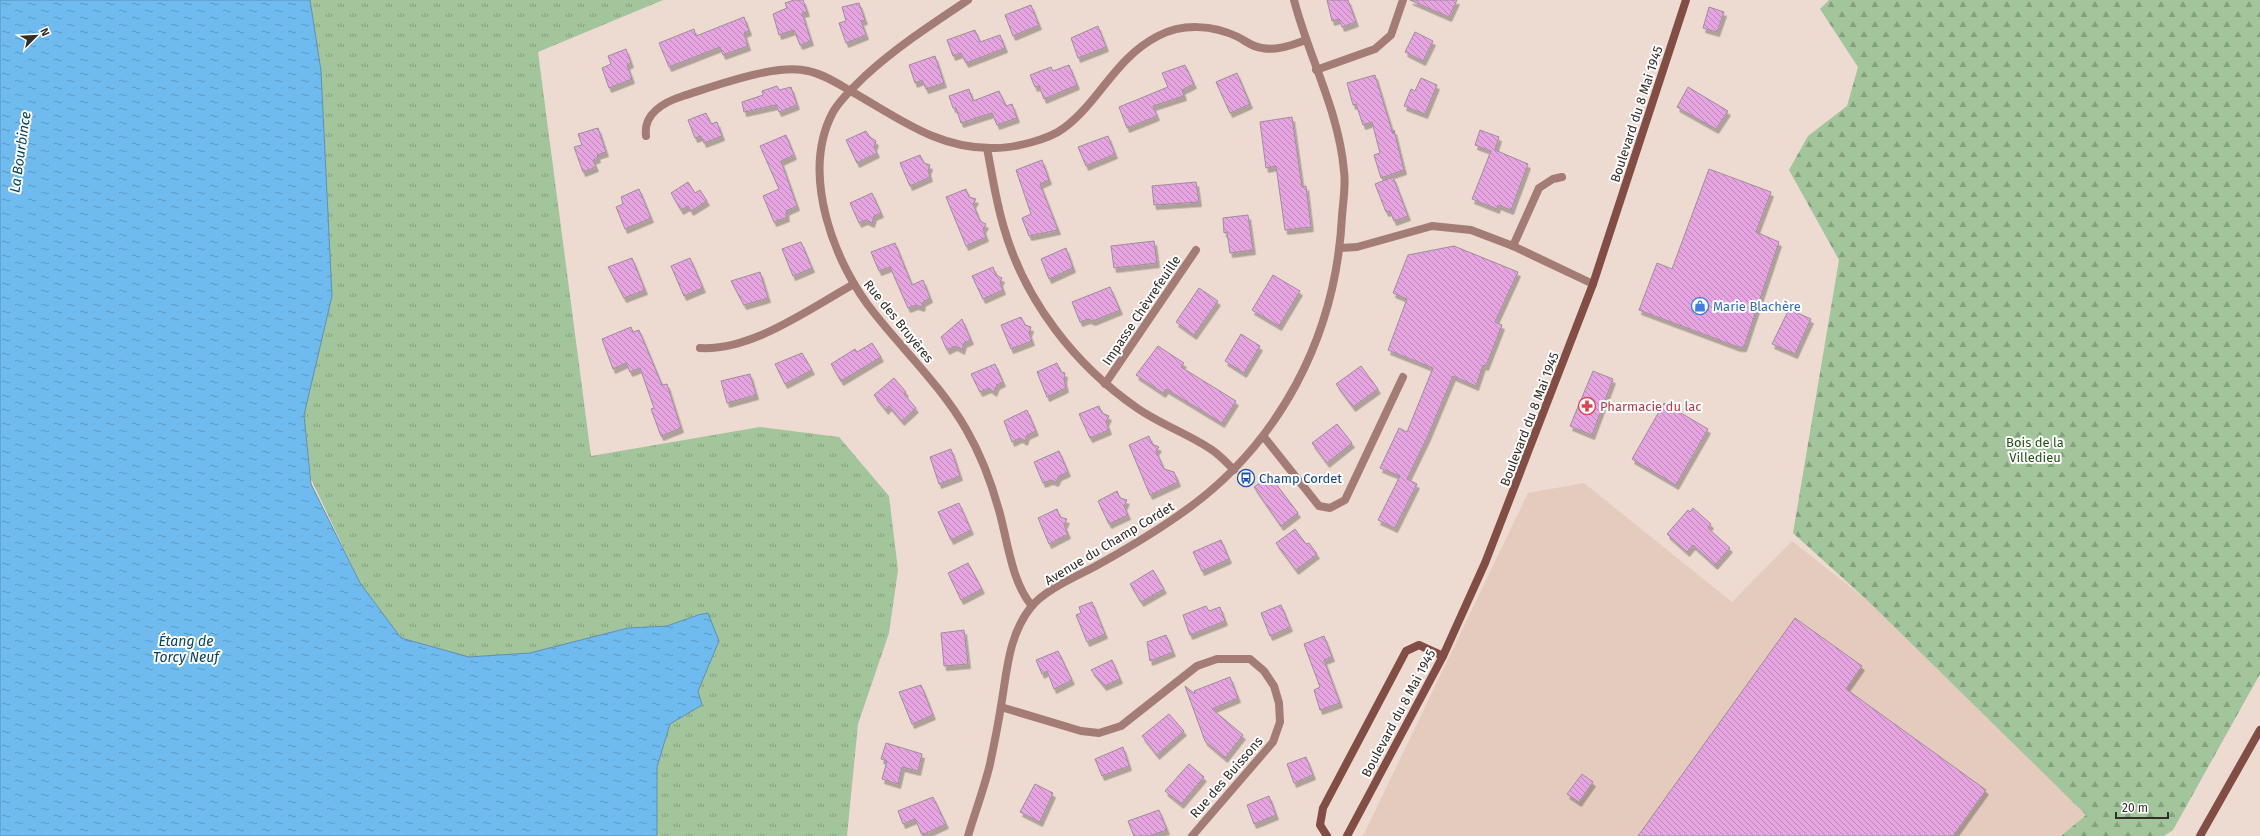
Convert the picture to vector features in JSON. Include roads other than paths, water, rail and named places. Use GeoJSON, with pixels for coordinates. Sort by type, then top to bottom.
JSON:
{"type":"FeatureCollection","features":[{"type":"Feature","properties":{"kind":"street","name":"Rue des Bruyères"},"geometry":{"type":"LineString","coordinates":[[968,0],[891,52],[850,91],[833,112],[824,141],[820,173],[826,217],[837,252],[854,284],[874,313],[950,402],[973,442],[991,483],[1014,569],[1025,598],[1032,606]]}},
{"type":"Feature","properties":{"kind":"street","name":"Avenue du Champ Cordet"},"geometry":{"type":"LineString","coordinates":[[968,836],[989,768],[1001,707],[1008,656],[1018,631],[1032,606],[1058,587],[1126,549],[1180,514],[1234,470],[1264,437],[1302,375],[1322,328],[1340,248],[1344,172],[1330,101],[1316,70],[1294,0]]}},
{"type":"Feature","properties":{"kind":"street"},"geometry":{"type":"LineString","coordinates":[[1316,70],[1375,49],[1391,34],[1403,0]]}},
{"type":"Feature","properties":{"kind":"street","name":"Boulevard du 8 Mai 1945"},"geometry":{"type":"LineString","coordinates":[[1349,832],[1443,656],[1488,555],[1593,284],[1686,0]]}},
{"type":"Feature","properties":{"kind":"street"},"geometry":{"type":"LineString","coordinates":[[646,136],[644,126],[648,119],[669,100],[746,77],[777,71],[808,71],[838,83],[929,136],[969,147],[995,148],[1031,142],[1063,129],[1083,109],[1136,48],[1174,29],[1210,28],[1261,48],[1284,48],[1306,40]]}},
{"type":"Feature","properties":{"kind":"street"},"geometry":{"type":"LineString","coordinates":[[987,148],[1004,228],[1029,288],[1064,341],[1105,384],[1148,415],[1210,448],[1234,470]]}},
{"type":"Feature","properties":{"kind":"street"},"geometry":{"type":"LineString","coordinates":[[1513,246],[1539,188],[1553,179],[1562,178]]}},
{"type":"Feature","properties":{"kind":"street"},"geometry":{"type":"LineString","coordinates":[[1340,248],[1358,247],[1432,226],[1471,230],[1513,246],[1593,284]]}},
{"type":"Feature","properties":{"kind":"street","name":"Impasse Chèvrefeuille"},"geometry":{"type":"LineString","coordinates":[[1105,384],[1196,250]]}},
{"type":"Feature","properties":{"kind":"street"},"geometry":{"type":"LineString","coordinates":[[700,348],[716,349],[748,341],[854,284]]}},
{"type":"Feature","properties":{"kind":"street"},"geometry":{"type":"LineString","coordinates":[[1264,437],[1319,506],[1330,508],[1345,500],[1403,377]]}},
{"type":"Feature","properties":{"kind":"street"},"geometry":{"type":"LineString","coordinates":[[1327,836],[1320,825],[1323,808],[1406,651],[1419,645],[1443,656]]}},
{"type":"Feature","properties":{"kind":"street","name":"Rue des Buissons"},"geometry":{"type":"LineString","coordinates":[[1001,707],[1067,727],[1099,733],[1121,726],[1196,666],[1217,659],[1250,659],[1264,671],[1274,686],[1279,703],[1280,722],[1273,742],[1192,836]]}},
{"type":"Feature","properties":{"kind":"street"},"geometry":{"type":"LineString","coordinates":[[2200,836],[2260,730]]}},
{"type":"Feature","properties":{"kind":"water","name":"Étang de Torcy Neuf"},"geometry":{"type":"Polygon","coordinates":[[[0,0],[310,0],[321,71],[332,296],[304,415],[311,484],[360,583],[401,638],[469,657],[530,653],[628,628],[667,626],[708,613],[719,641],[698,691],[702,705],[670,724],[657,767],[657,836],[0,836],[0,0]]]}},
{"type":"Feature","properties":{"kind":"place","name":"Marie Blachère"},"geometry":{"type":"Point","coordinates":[1700,306]}},
{"type":"Feature","properties":{"kind":"place","name":"Pharmacie du lac"},"geometry":{"type":"Point","coordinates":[1587,406]}},
{"type":"Feature","properties":{"kind":"place","name":"Champ Cordet"},"geometry":{"type":"Point","coordinates":[1246,478]}},
{"type":"Feature","properties":{"kind":"water label","name":"La Bourbince"},"geometry":{"type":"Point","coordinates":[20,152]}},
{"type":"Feature","properties":{"kind":"park label","name":"Bois de la Villedieu"},"geometry":{"type":"Point","coordinates":[2035,450]}}]}
